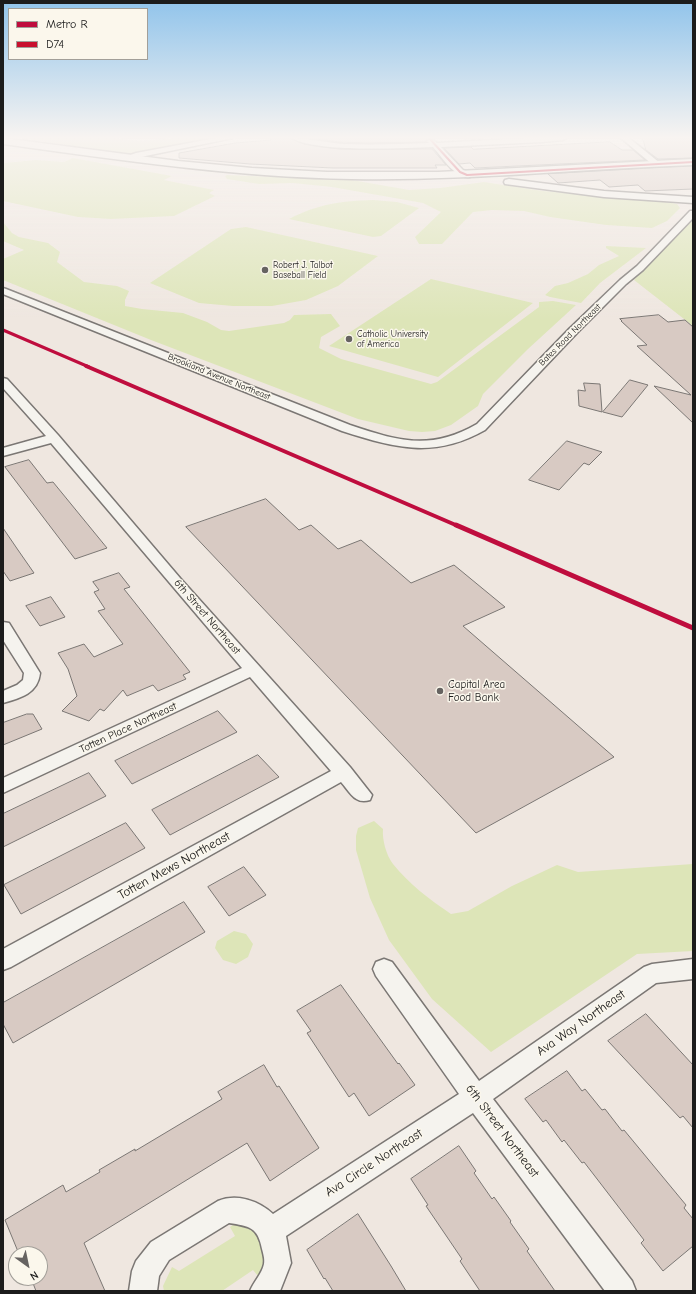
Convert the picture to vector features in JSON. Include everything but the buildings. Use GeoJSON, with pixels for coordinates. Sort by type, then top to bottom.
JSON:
{"type":"FeatureCollection","features":[{"type":"Feature","properties":{"kind":"street"},"geometry":{"type":"LineString","coordinates":[[673,198],[693,200]]}},
{"type":"Feature","properties":{"kind":"street","name":"Bates Road Northeast"},"geometry":{"type":"LineString","coordinates":[[439,444],[467,435],[481,427],[573,331],[622,282],[640,268],[693,213]]}},
{"type":"Feature","properties":{"kind":"street","name":"Brookland Avenue Northeast"},"geometry":{"type":"LineString","coordinates":[[3,291],[346,428],[396,443],[416,445],[439,444]]}},
{"type":"Feature","properties":{"kind":"street","name":"6th Street Northeast"},"geometry":{"type":"LineString","coordinates":[[3,381],[54,438],[175,581],[363,794]]}},
{"type":"Feature","properties":{"kind":"street"},"geometry":{"type":"LineString","coordinates":[[3,452],[54,438]]}},
{"type":"Feature","properties":{"kind":"street"},"geometry":{"type":"LineString","coordinates":[[3,626],[32,673],[31,682],[22,690],[3,697]]}},
{"type":"Feature","properties":{"kind":"street","name":"Totten Place Northeast"},"geometry":{"type":"LineString","coordinates":[[3,786],[253,669]]}},
{"type":"Feature","properties":{"kind":"street","name":"Totten Mews Northeast"},"geometry":{"type":"LineString","coordinates":[[3,960],[344,772]]}},
{"type":"Feature","properties":{"kind":"street","name":"6th Street Northeast"},"geometry":{"type":"LineString","coordinates":[[384,969],[476,1097],[622,1291]]}},
{"type":"Feature","properties":{"kind":"street","name":"Ava Way Northeast"},"geometry":{"type":"LineString","coordinates":[[476,1097],[652,974],[693,969]]}},
{"type":"Feature","properties":{"kind":"street","name":"Ava Circle Northeast"},"geometry":{"type":"LineString","coordinates":[[272,1230],[476,1097]]}},
{"type":"Feature","properties":{"kind":"street"},"geometry":{"type":"LineString","coordinates":[[143,1291],[146,1271],[160,1251],[227,1210],[254,1214],[272,1230],[278,1263],[268,1288],[264,1291]]}},
{"type":"Feature","properties":{"kind":"green space"},"geometry":{"type":"Polygon","coordinates":[[[3,198],[210,198],[174,216],[111,219],[78,217],[3,201],[3,198]]]}},
{"type":"Feature","properties":{"kind":"green space"},"geometry":{"type":"Polygon","coordinates":[[[397,198],[626,198],[666,202],[677,204],[680,208],[667,221],[652,228],[606,225],[550,217],[524,211],[492,210],[473,212],[442,244],[419,244],[415,237],[441,212],[423,203],[397,198]]]}},
{"type":"Feature","properties":{"kind":"green space"},"geometry":{"type":"Polygon","coordinates":[[[373,200],[397,202],[419,208],[381,236],[373,237],[289,219],[310,210],[330,204],[373,200]]]}},
{"type":"Feature","properties":{"kind":"green space"},"geometry":{"type":"Polygon","coordinates":[[[693,220],[693,326],[634,280],[651,260],[693,220]]]}},
{"type":"Feature","properties":{"kind":"green space"},"geometry":{"type":"Polygon","coordinates":[[[3,222],[12,233],[19,237],[48,243],[60,252],[57,262],[84,282],[117,286],[129,291],[125,300],[125,306],[183,313],[207,322],[221,330],[229,331],[284,323],[290,320],[294,315],[331,314],[340,326],[321,337],[319,348],[341,359],[431,384],[437,382],[539,307],[539,302],[553,301],[576,305],[528,349],[483,394],[478,406],[451,425],[435,431],[409,431],[358,419],[151,340],[3,280],[3,259],[24,250],[3,241],[3,222]]]}},
{"type":"Feature","properties":{"kind":"green space","name":"Robert J. Talbot Baseball Field"},"geometry":{"type":"Polygon","coordinates":[[[246,227],[378,256],[338,286],[306,300],[272,306],[233,306],[199,303],[150,283],[231,229],[246,227]]]}},
{"type":"Feature","properties":{"kind":"green space"},"geometry":{"type":"Polygon","coordinates":[[[606,246],[646,248],[600,283],[581,303],[545,295],[555,286],[568,283],[588,274],[599,265],[619,256],[606,248],[606,246]]]}},
{"type":"Feature","properties":{"kind":"green space"},"geometry":{"type":"Polygon","coordinates":[[[431,279],[533,303],[438,377],[329,346],[431,279]]]}},
{"type":"Feature","properties":{"kind":"green space"},"geometry":{"type":"Polygon","coordinates":[[[374,821],[383,829],[385,847],[393,864],[405,878],[420,891],[451,914],[468,911],[512,886],[557,865],[578,872],[693,864],[693,951],[637,954],[491,1052],[432,999],[389,940],[370,898],[356,850],[356,836],[358,828],[374,821]]]}},
{"type":"Feature","properties":{"kind":"green space"},"geometry":{"type":"Polygon","coordinates":[[[234,931],[246,934],[253,944],[248,957],[236,964],[223,960],[215,948],[217,941],[234,931]]]}},
{"type":"Feature","properties":{"kind":"green space"},"geometry":{"type":"Polygon","coordinates":[[[233,1225],[241,1225],[251,1229],[263,1242],[265,1264],[258,1276],[253,1270],[222,1291],[164,1291],[163,1286],[172,1267],[179,1271],[235,1236],[230,1227],[233,1225]]]}},
{"type":"Feature","properties":{"kind":"metro line","name":"R"},"geometry":{"type":"LineString","coordinates":[[3,330],[693,628]]}},
{"type":"Feature","properties":{"kind":"place","name":"Robert J. Talbot Baseball Field"},"geometry":{"type":"Point","coordinates":[265,270]}},
{"type":"Feature","properties":{"kind":"place","name":"Catholic University of America"},"geometry":{"type":"Point","coordinates":[349,339]}},
{"type":"Feature","properties":{"kind":"place","name":"Capital Area Food Bank"},"geometry":{"type":"Point","coordinates":[440,691]}}]}
